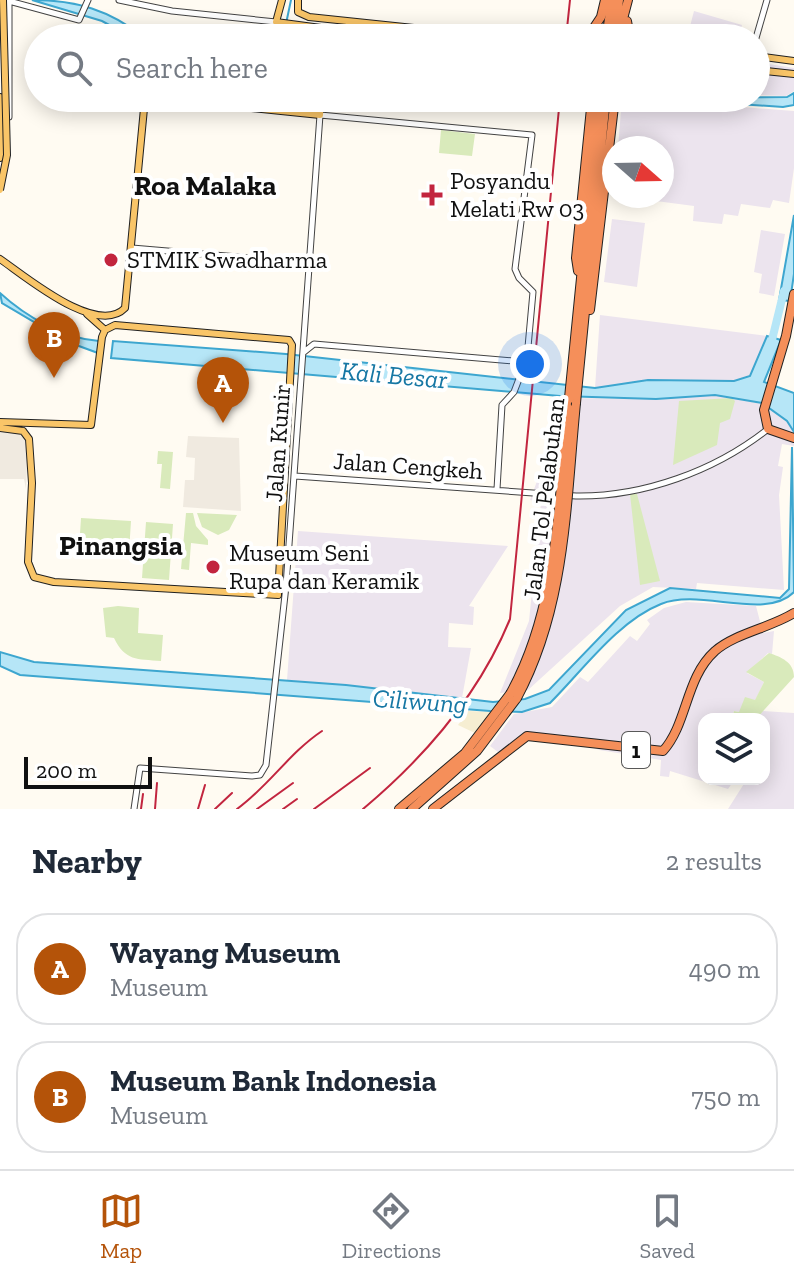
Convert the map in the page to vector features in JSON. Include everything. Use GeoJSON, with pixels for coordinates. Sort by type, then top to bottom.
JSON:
{"type":"FeatureCollection","features":[{"type":"Feature","properties":{"kind":"highway"},"geometry":{"type":"LineString","coordinates":[[617,24],[619,0]]}},
{"type":"Feature","properties":{"kind":"highway"},"geometry":{"type":"LineString","coordinates":[[596,24],[608,1]]}},
{"type":"Feature","properties":{"kind":"highway"},"geometry":{"type":"LineString","coordinates":[[606,24],[608,1]]}},
{"type":"Feature","properties":{"kind":"highway"},"geometry":{"type":"LineString","coordinates":[[621,24],[627,4]]}},
{"type":"Feature","properties":{"kind":"highway"},"geometry":{"type":"LineString","coordinates":[[627,4],[629,24]]}},
{"type":"Feature","properties":{"kind":"highway"},"geometry":{"type":"LineString","coordinates":[[580,279],[576,258],[591,112]]}},
{"type":"Feature","properties":{"kind":"highway","name":"Jalan Tol Pelabuhan"},"geometry":{"type":"LineString","coordinates":[[399,809],[454,764],[483,733],[510,694],[532,647],[552,564],[598,112]]}},
{"type":"Feature","properties":{"kind":"highway","name":"Jalan Tol Pelabuhan"},"geometry":{"type":"LineString","coordinates":[[412,809],[453,775],[492,735],[517,698],[539,652],[560,570],[605,112]]}},
{"type":"Feature","properties":{"kind":"highway"},"geometry":{"type":"LineString","coordinates":[[580,365],[593,290],[613,112]]}},
{"type":"Feature","properties":{"kind":"highway"},"geometry":{"type":"LineString","coordinates":[[774,386],[794,294]]}},
{"type":"Feature","properties":{"kind":"highway"},"geometry":{"type":"LineString","coordinates":[[794,318],[765,411],[768,429],[794,438]]}},
{"type":"Feature","properties":{"kind":"highway","name":"1"},"geometry":{"type":"LineString","coordinates":[[433,809],[527,736],[663,751],[698,672],[712,655],[724,645],[794,613]]}},
{"type":"Feature","properties":{"kind":"main road"},"geometry":{"type":"LineString","coordinates":[[282,0],[283,23],[292,24]]}},
{"type":"Feature","properties":{"kind":"main road"},"geometry":{"type":"LineString","coordinates":[[298,0],[298,12],[316,19],[361,24]]}},
{"type":"Feature","properties":{"kind":"main road"},"geometry":{"type":"LineString","coordinates":[[0,193],[7,155],[6,1]]}},
{"type":"Feature","properties":{"kind":"main road"},"geometry":{"type":"LineString","coordinates":[[770,58],[794,61]]}},
{"type":"Feature","properties":{"kind":"main road"},"geometry":{"type":"LineString","coordinates":[[770,71],[794,74]]}},
{"type":"Feature","properties":{"kind":"main road"},"geometry":{"type":"LineString","coordinates":[[0,97],[0,158]]}},
{"type":"Feature","properties":{"kind":"main road"},"geometry":{"type":"LineString","coordinates":[[87,314],[121,312],[125,308],[144,112]]}},
{"type":"Feature","properties":{"kind":"main road"},"geometry":{"type":"LineString","coordinates":[[291,112],[320,115],[320,112]]}},
{"type":"Feature","properties":{"kind":"main road"},"geometry":{"type":"LineString","coordinates":[[0,259],[87,314],[104,334]]}},
{"type":"Feature","properties":{"kind":"main road"},"geometry":{"type":"LineString","coordinates":[[104,334],[126,324],[289,340]]}},
{"type":"Feature","properties":{"kind":"main road"},"geometry":{"type":"LineString","coordinates":[[0,425],[87,427],[94,419],[104,334]]}},
{"type":"Feature","properties":{"kind":"main road","name":"Jalan Kunir"},"geometry":{"type":"LineString","coordinates":[[24,427],[29,439],[28,468],[32,483],[28,562],[34,577],[45,582],[278,594],[292,353],[289,340]]}},
{"type":"Feature","properties":{"kind":"street"},"geometry":{"type":"LineString","coordinates":[[119,0],[172,11],[283,23]]}},
{"type":"Feature","properties":{"kind":"street"},"geometry":{"type":"LineString","coordinates":[[760,24],[767,0]]}},
{"type":"Feature","properties":{"kind":"street"},"geometry":{"type":"LineString","coordinates":[[0,193],[3,174],[6,1],[81,18],[87,1]]}},
{"type":"Feature","properties":{"kind":"street"},"geometry":{"type":"LineString","coordinates":[[320,115],[532,135],[515,269],[533,292],[525,362],[514,392],[502,405],[497,489]]}},
{"type":"Feature","properties":{"kind":"street","name":"Jalan Kunir"},"geometry":{"type":"LineString","coordinates":[[134,809],[140,768],[260,775],[266,765],[280,652],[320,115]]}},
{"type":"Feature","properties":{"kind":"street"},"geometry":{"type":"LineString","coordinates":[[132,248],[309,263]]}},
{"type":"Feature","properties":{"kind":"street"},"geometry":{"type":"LineString","coordinates":[[289,340],[298,339],[305,331],[314,344]]}},
{"type":"Feature","properties":{"kind":"street"},"geometry":{"type":"LineString","coordinates":[[303,354],[314,344],[525,362]]}},
{"type":"Feature","properties":{"kind":"street","name":"Jalan Kunir"},"geometry":{"type":"LineString","coordinates":[[280,652],[288,589],[301,374]]}},
{"type":"Feature","properties":{"kind":"street","name":"Jalan Cengkeh"},"geometry":{"type":"LineString","coordinates":[[295,476],[576,496],[629,493],[695,470],[751,442],[768,429]]}},
{"type":"Feature","properties":{"kind":"shaded area"},"geometry":{"type":"Polygon","coordinates":[[[694,11],[739,24],[691,24],[694,11]]]}},
{"type":"Feature","properties":{"kind":"shaded area"},"geometry":{"type":"Polygon","coordinates":[[[770,64],[794,68],[794,91],[786,96],[770,95],[770,64]]]}},
{"type":"Feature","properties":{"kind":"shaded area"},"geometry":{"type":"Polygon","coordinates":[[[794,111],[794,168],[789,203],[773,200],[770,208],[741,204],[738,216],[724,214],[722,224],[693,221],[694,206],[674,203],[674,136],[619,136],[621,112],[794,111]]]}},
{"type":"Feature","properties":{"kind":"shaded area"},"geometry":{"type":"Polygon","coordinates":[[[612,219],[645,223],[637,287],[604,282],[612,219]]]}},
{"type":"Feature","properties":{"kind":"shaded area"},"geometry":{"type":"Polygon","coordinates":[[[761,230],[785,234],[774,296],[759,293],[762,274],[754,272],[761,230]]]}},
{"type":"Feature","properties":{"kind":"shaded area"},"geometry":{"type":"Polygon","coordinates":[[[600,315],[767,336],[750,376],[734,381],[648,380],[595,388],[600,315]]]}},
{"type":"Feature","properties":{"kind":"shaded area"},"geometry":{"type":"Polygon","coordinates":[[[715,395],[762,404],[787,422],[794,432],[794,446],[782,444],[778,466],[783,467],[779,495],[784,590],[697,583],[696,589],[653,587],[620,606],[528,690],[500,693],[529,621],[541,502],[530,500],[568,398],[656,399],[715,395]]]}},
{"type":"Feature","properties":{"kind":"shaded area"},"geometry":{"type":"Polygon","coordinates":[[[0,429],[21,432],[28,443],[26,489],[24,479],[0,479],[0,429]]]}},
{"type":"Feature","properties":{"kind":"shaded area"},"geometry":{"type":"Polygon","coordinates":[[[188,436],[239,438],[241,511],[183,507],[185,480],[194,480],[195,458],[186,457],[188,436]]]}},
{"type":"Feature","properties":{"kind":"shaded area"},"geometry":{"type":"Polygon","coordinates":[[[298,531],[508,546],[469,606],[474,607],[473,625],[449,623],[448,647],[471,648],[462,698],[287,680],[298,531]]]}},
{"type":"Feature","properties":{"kind":"shaded area"},"geometry":{"type":"Polygon","coordinates":[[[686,602],[756,606],[763,633],[774,631],[772,654],[768,653],[747,673],[764,682],[755,701],[739,712],[698,713],[698,780],[670,771],[669,777],[660,776],[661,760],[599,750],[563,736],[528,732],[498,752],[490,746],[514,714],[552,707],[580,677],[588,682],[630,636],[637,641],[650,624],[647,620],[664,608],[686,602]]]}},
{"type":"Feature","properties":{"kind":"shaded area"},"geometry":{"type":"Polygon","coordinates":[[[468,711],[493,712],[477,734],[458,725],[468,711]]]}},
{"type":"Feature","properties":{"kind":"shaded area"},"geometry":{"type":"Polygon","coordinates":[[[763,711],[794,713],[794,809],[728,809],[743,785],[770,785],[770,713],[761,713],[763,711]]]}},
{"type":"Feature","properties":{"kind":"green space"},"geometry":{"type":"Polygon","coordinates":[[[441,130],[475,134],[472,156],[439,153],[441,130]]]}},
{"type":"Feature","properties":{"kind":"green space"},"geometry":{"type":"Polygon","coordinates":[[[732,398],[735,401],[730,419],[720,423],[717,445],[673,465],[679,401],[732,398]]]}},
{"type":"Feature","properties":{"kind":"green space"},"geometry":{"type":"Polygon","coordinates":[[[158,451],[173,452],[170,489],[160,488],[162,464],[157,464],[158,451]]]}},
{"type":"Feature","properties":{"kind":"green space"},"geometry":{"type":"Polygon","coordinates":[[[630,494],[637,494],[660,581],[640,585],[630,494]]]}},
{"type":"Feature","properties":{"kind":"green space"},"geometry":{"type":"Polygon","coordinates":[[[186,513],[193,513],[196,526],[208,540],[208,545],[191,543],[189,570],[181,569],[186,513]]]}},
{"type":"Feature","properties":{"kind":"green space"},"geometry":{"type":"Polygon","coordinates":[[[197,513],[237,515],[229,530],[218,535],[202,527],[197,513]]]}},
{"type":"Feature","properties":{"kind":"green space"},"geometry":{"type":"Polygon","coordinates":[[[81,518],[131,521],[129,552],[79,549],[81,518]]]}},
{"type":"Feature","properties":{"kind":"green space"},"geometry":{"type":"Polygon","coordinates":[[[146,522],[173,524],[169,580],[142,578],[146,522]]]}},
{"type":"Feature","properties":{"kind":"green space"},"geometry":{"type":"Polygon","coordinates":[[[103,608],[139,608],[138,633],[163,635],[161,661],[127,655],[114,638],[106,637],[103,608]]]}},
{"type":"Feature","properties":{"kind":"green space"},"geometry":{"type":"Polygon","coordinates":[[[769,653],[789,664],[794,677],[761,713],[734,713],[739,712],[745,697],[755,700],[764,682],[746,672],[769,653]]]}},
{"type":"Feature","properties":{"kind":"water"},"geometry":{"type":"Polygon","coordinates":[[[32,0],[92,8],[126,24],[102,21],[32,0]]]}},
{"type":"Feature","properties":{"kind":"water"},"geometry":{"type":"Polygon","coordinates":[[[794,93],[794,105],[770,106],[770,97],[787,97],[794,93]]]}},
{"type":"Feature","properties":{"kind":"water"},"geometry":{"type":"Polygon","coordinates":[[[794,215],[794,274],[790,301],[779,300],[794,215]]]}},
{"type":"Feature","properties":{"kind":"water"},"geometry":{"type":"Polygon","coordinates":[[[0,293],[46,325],[72,336],[99,341],[98,353],[68,342],[2,303],[0,293]]]}},
{"type":"Feature","properties":{"kind":"water","name":"Kali Besar"},"geometry":{"type":"Polygon","coordinates":[[[767,336],[781,340],[764,382],[794,393],[794,432],[787,421],[762,403],[715,395],[656,399],[560,396],[111,358],[113,341],[286,354],[595,388],[648,380],[734,381],[750,376],[767,336]]]}},
{"type":"Feature","properties":{"kind":"water","name":"Ciliwung"},"geometry":{"type":"Polygon","coordinates":[[[792,447],[794,592],[782,600],[767,604],[694,599],[661,604],[616,634],[550,703],[522,712],[20,675],[0,666],[0,652],[34,662],[346,685],[493,702],[525,699],[549,690],[626,610],[670,588],[780,598],[789,589],[792,447]]]}},
{"type":"Feature","properties":{"kind":"waterway"},"geometry":{"type":"LineString","coordinates":[[286,24],[291,0]]}},
{"type":"Feature","properties":{"kind":"waterway"},"geometry":{"type":"LineString","coordinates":[[770,348],[784,291]]}},
{"type":"Feature","properties":{"kind":"railway"},"geometry":{"type":"LineString","coordinates":[[567,24],[570,0]]}},
{"type":"Feature","properties":{"kind":"railway"},"geometry":{"type":"LineString","coordinates":[[363,809],[408,768],[448,723],[483,673],[510,619],[559,112]]}},
{"type":"Feature","properties":{"kind":"railway"},"geometry":{"type":"LineString","coordinates":[[237,809],[322,731]]}},
{"type":"Feature","properties":{"kind":"railway"},"geometry":{"type":"LineString","coordinates":[[314,809],[370,768]]}},
{"type":"Feature","properties":{"kind":"railway"},"geometry":{"type":"LineString","coordinates":[[155,809],[157,783]]}},
{"type":"Feature","properties":{"kind":"railway"},"geometry":{"type":"LineString","coordinates":[[257,809],[293,783]]}},
{"type":"Feature","properties":{"kind":"railway"},"geometry":{"type":"LineString","coordinates":[[198,809],[205,785]]}},
{"type":"Feature","properties":{"kind":"railway"},"geometry":{"type":"LineString","coordinates":[[215,809],[232,793]]}},
{"type":"Feature","properties":{"kind":"railway"},"geometry":{"type":"LineString","coordinates":[[141,809],[143,794]]}},
{"type":"Feature","properties":{"kind":"railway"},"geometry":{"type":"LineString","coordinates":[[283,809],[297,799]]}},
{"type":"Feature","properties":{"kind":"place","name":"Posyandu Melati Rw 03"},"geometry":{"type":"Point","coordinates":[432,195]}},
{"type":"Feature","properties":{"kind":"place","name":"STMIK Swadharma"},"geometry":{"type":"Point","coordinates":[111,260]}},
{"type":"Feature","properties":{"kind":"place","name":"Museum Bank Indonesia"},"geometry":{"type":"Point","coordinates":[54,378]}},
{"type":"Feature","properties":{"kind":"place","name":"Wayang Museum"},"geometry":{"type":"Point","coordinates":[223,423]}},
{"type":"Feature","properties":{"kind":"place","name":"Museum Seni Rupa dan Keramik"},"geometry":{"type":"Point","coordinates":[213,567]}},
{"type":"Feature","properties":{"kind":"district","name":"Roa Malaka"},"geometry":{"type":"Point","coordinates":[205,185]}},
{"type":"Feature","properties":{"kind":"district","name":"Pinangsia"},"geometry":{"type":"Point","coordinates":[121,545]}}]}
